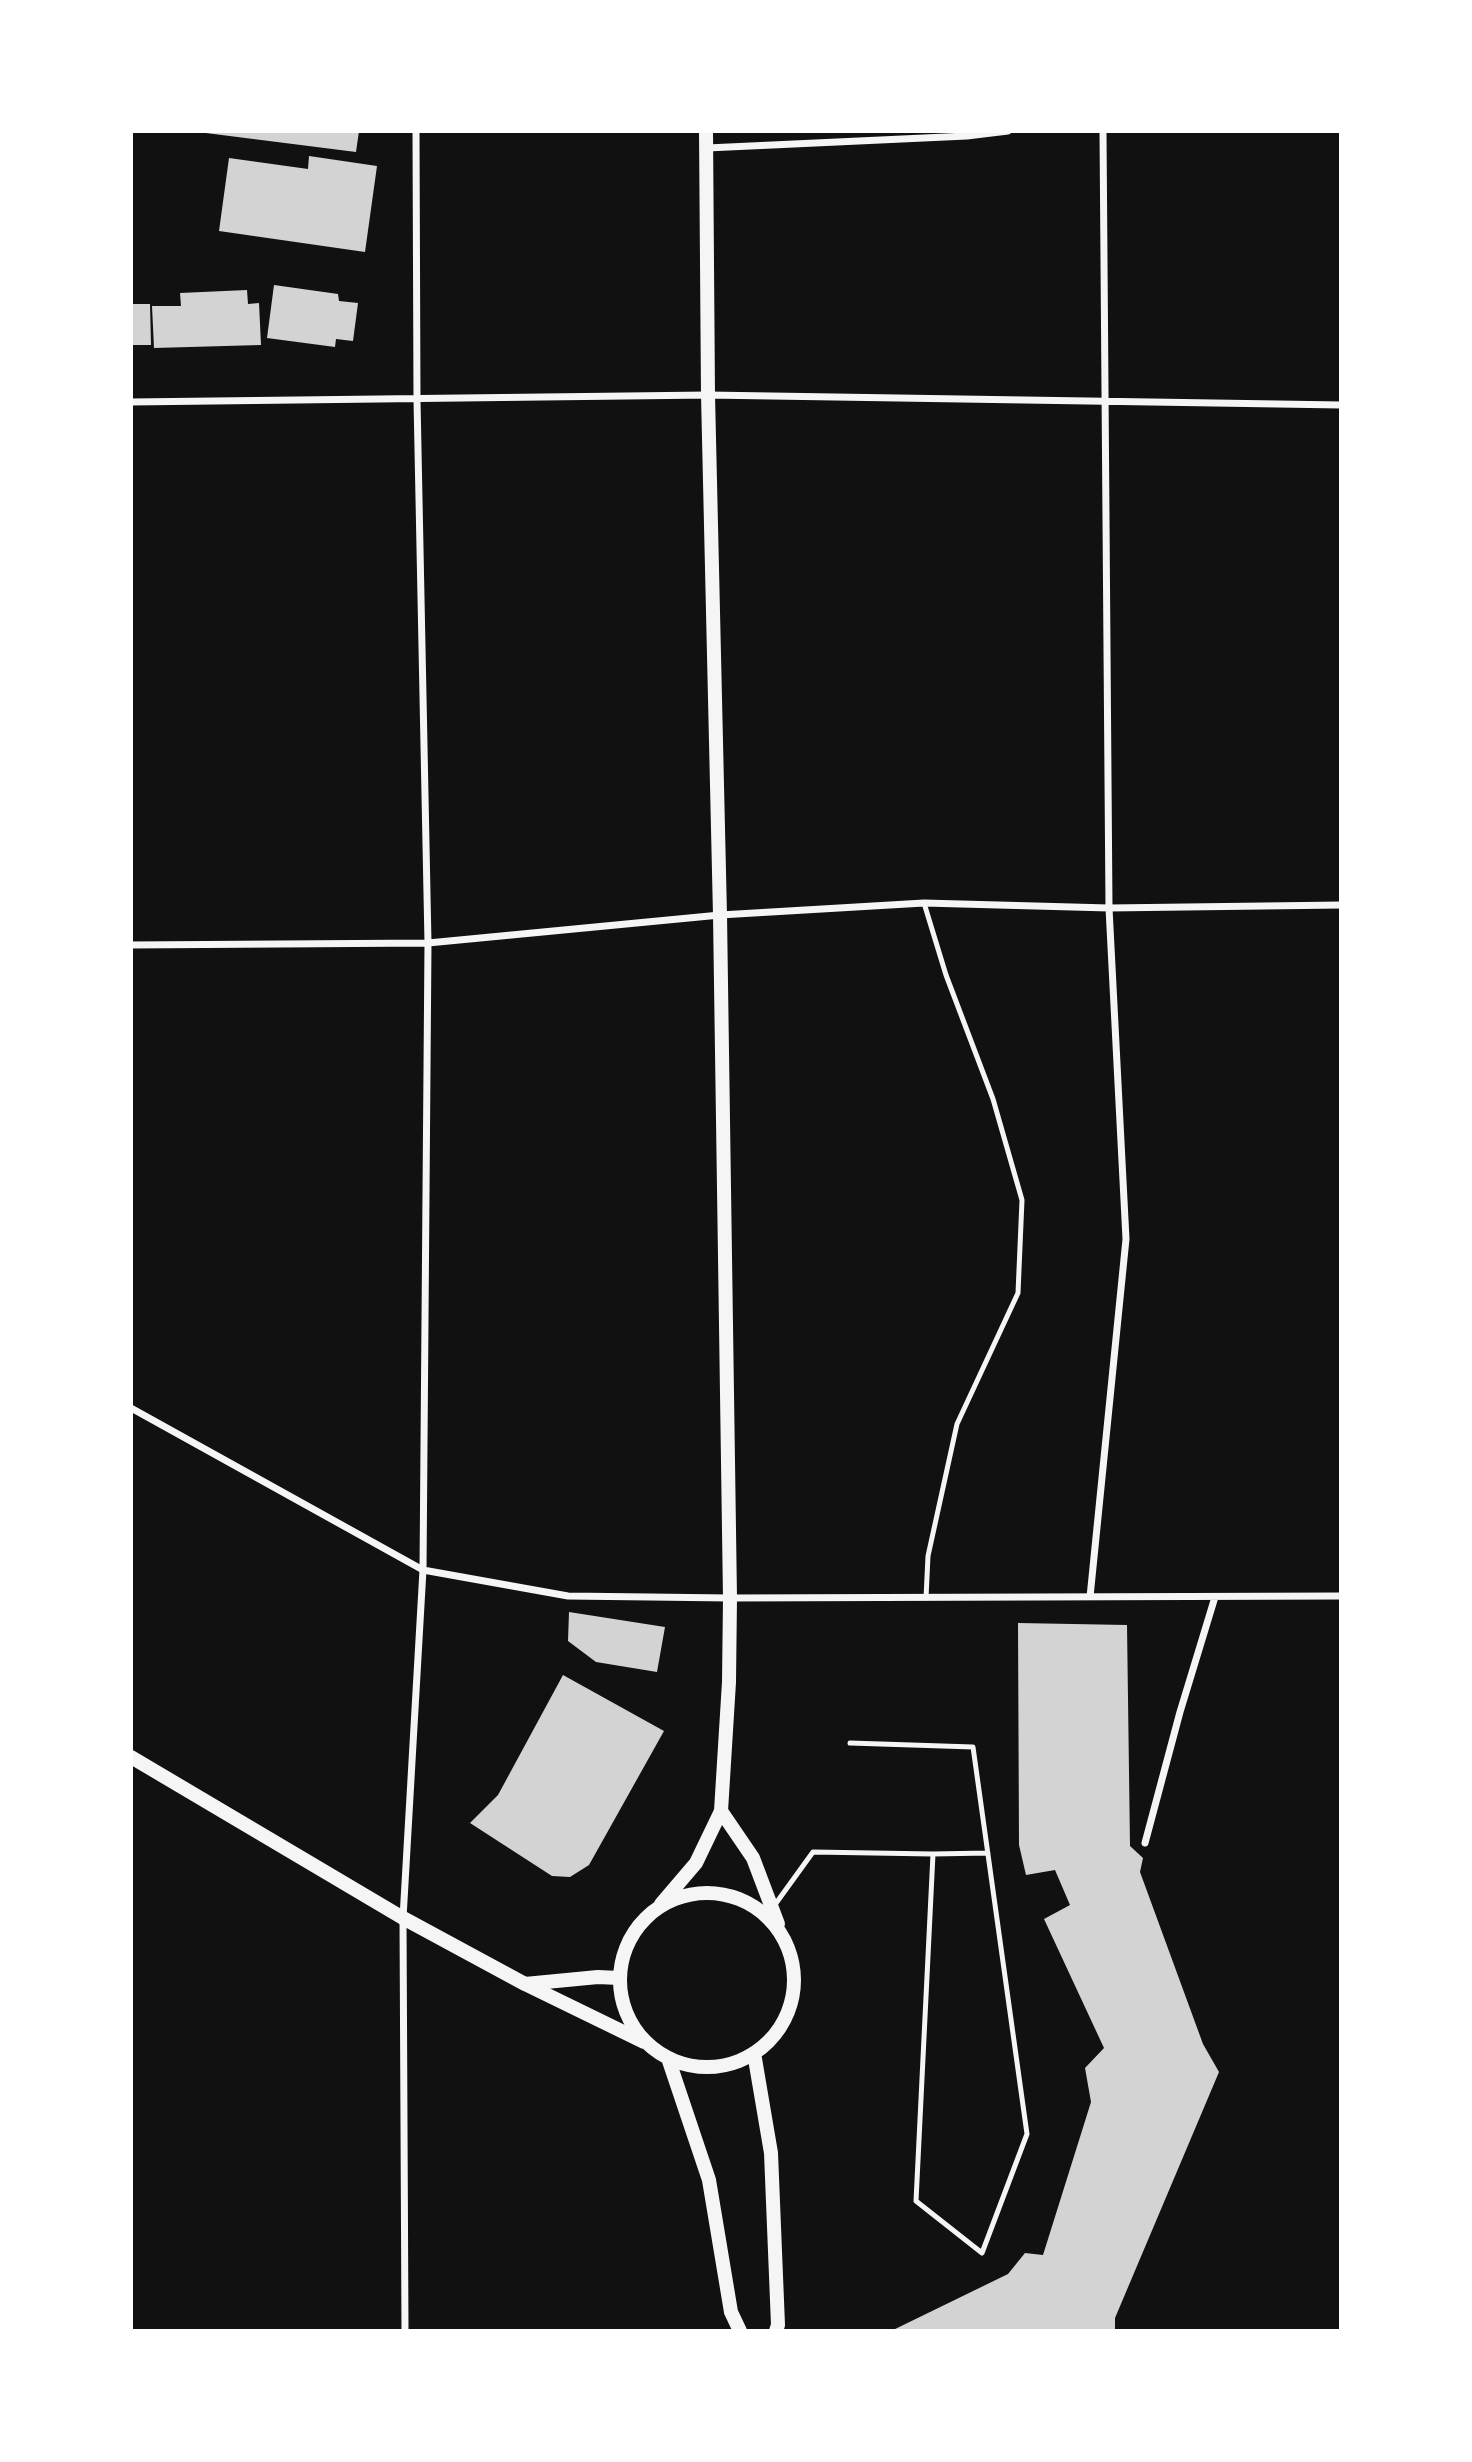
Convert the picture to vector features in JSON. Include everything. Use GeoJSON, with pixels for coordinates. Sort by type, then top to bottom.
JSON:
{"type":"FeatureCollection","features":[{"type":"Feature","properties":{"kind":"main road"},"geometry":{"type":"LineString","coordinates":[[648,2044],[632,2025],[622,2003],[620,1978],[624,1951],[637,1927],[696,1863],[721,1811],[729,1682],[720,915],[708,395],[706,131]]}},
{"type":"Feature","properties":{"kind":"main road"},"geometry":{"type":"LineString","coordinates":[[131,1757],[403,1918],[525,1984],[648,2044],[668,2058],[689,2066],[712,2067],[734,2063],[754,2053],[783,2023],[791,2003],[794,1983],[792,1961],[753,1858],[721,1811]]}},
{"type":"Feature","properties":{"kind":"main road"},"geometry":{"type":"LineString","coordinates":[[657,1908],[684,1896],[704,1894],[743,1901],[767,1917],[785,1941]]}},
{"type":"Feature","properties":{"kind":"main road"},"geometry":{"type":"LineString","coordinates":[[525,1984],[598,1977],[620,1978]]}},
{"type":"Feature","properties":{"kind":"main road"},"geometry":{"type":"LineString","coordinates":[[754,2053],[771,2153],[778,2325],[776,2331]]}},
{"type":"Feature","properties":{"kind":"main road"},"geometry":{"type":"LineString","coordinates":[[668,2058],[709,2180],[731,2312],[740,2331]]}},
{"type":"Feature","properties":{"kind":"street"},"geometry":{"type":"LineString","coordinates":[[405,2331],[403,1918],[424,1570],[428,943],[417,400],[416,131]]}},
{"type":"Feature","properties":{"kind":"street"},"geometry":{"type":"LineString","coordinates":[[706,148],[967,136],[1008,131]]}},
{"type":"Feature","properties":{"kind":"street"},"geometry":{"type":"LineString","coordinates":[[1090,1597],[1126,1239],[1109,908],[1103,131]]}},
{"type":"Feature","properties":{"kind":"street"},"geometry":{"type":"LineString","coordinates":[[131,402],[708,395],[1341,405]]}},
{"type":"Feature","properties":{"kind":"street"},"geometry":{"type":"LineString","coordinates":[[131,945],[428,943],[720,915],[924,904],[1109,908],[1341,905]]}},
{"type":"Feature","properties":{"kind":"street"},"geometry":{"type":"LineString","coordinates":[[131,1408],[424,1570],[568,1596],[1341,1596]]}},
{"type":"Feature","properties":{"kind":"street"},"geometry":{"type":"LineString","coordinates":[[1145,1843],[1180,1712],[1215,1597]]}},
{"type":"Feature","properties":{"kind":"lane"},"geometry":{"type":"LineString","coordinates":[[924,904],[946,975],[993,1099],[1022,1200],[1018,1293],[957,1424],[928,1556],[926,1598]]}},
{"type":"Feature","properties":{"kind":"lane"},"geometry":{"type":"LineString","coordinates":[[850,1743],[973,1747],[1027,2134],[982,2253],[916,2201],[933,1854]]}},
{"type":"Feature","properties":{"kind":"lane"},"geometry":{"type":"LineString","coordinates":[[772,1909],[813,1852],[988,1853]]}},
{"type":"Feature","properties":{"kind":"building"},"geometry":{"type":"Polygon","coordinates":[[[190,131],[359,131],[356,152],[190,131]]]}},
{"type":"Feature","properties":{"kind":"building"},"geometry":{"type":"Polygon","coordinates":[[[309,156],[377,166],[365,252],[219,231],[229,158],[308,169],[309,156]]]}},
{"type":"Feature","properties":{"kind":"building"},"geometry":{"type":"Polygon","coordinates":[[[274,285],[338,294],[339,301],[358,303],[353,341],[336,339],[335,347],[267,338],[274,285]]]}},
{"type":"Feature","properties":{"kind":"building"},"geometry":{"type":"Polygon","coordinates":[[[247,290],[248,304],[259,303],[261,345],[154,348],[152,306],[181,306],[180,293],[247,290]]]}},
{"type":"Feature","properties":{"kind":"building"},"geometry":{"type":"Polygon","coordinates":[[[131,304],[150,304],[151,345],[131,345],[131,304]]]}},
{"type":"Feature","properties":{"kind":"building"},"geometry":{"type":"Polygon","coordinates":[[[569,1612],[665,1627],[657,1672],[596,1662],[568,1641],[569,1612]]]}},
{"type":"Feature","properties":{"kind":"building"},"geometry":{"type":"Polygon","coordinates":[[[1018,1623],[1127,1625],[1130,1846],[1143,1858],[1140,1872],[1203,2044],[1219,2072],[1115,2318],[1115,2331],[891,2331],[1008,2274],[1025,2253],[1043,2255],[1091,2102],[1085,2068],[1104,2048],[1044,1919],[1070,1905],[1055,1870],[1026,1875],[1019,1845],[1018,1623]]]}},
{"type":"Feature","properties":{"kind":"building"},"geometry":{"type":"Polygon","coordinates":[[[563,1675],[664,1731],[589,1865],[570,1877],[552,1876],[470,1823],[498,1795],[563,1675]]]}}]}
